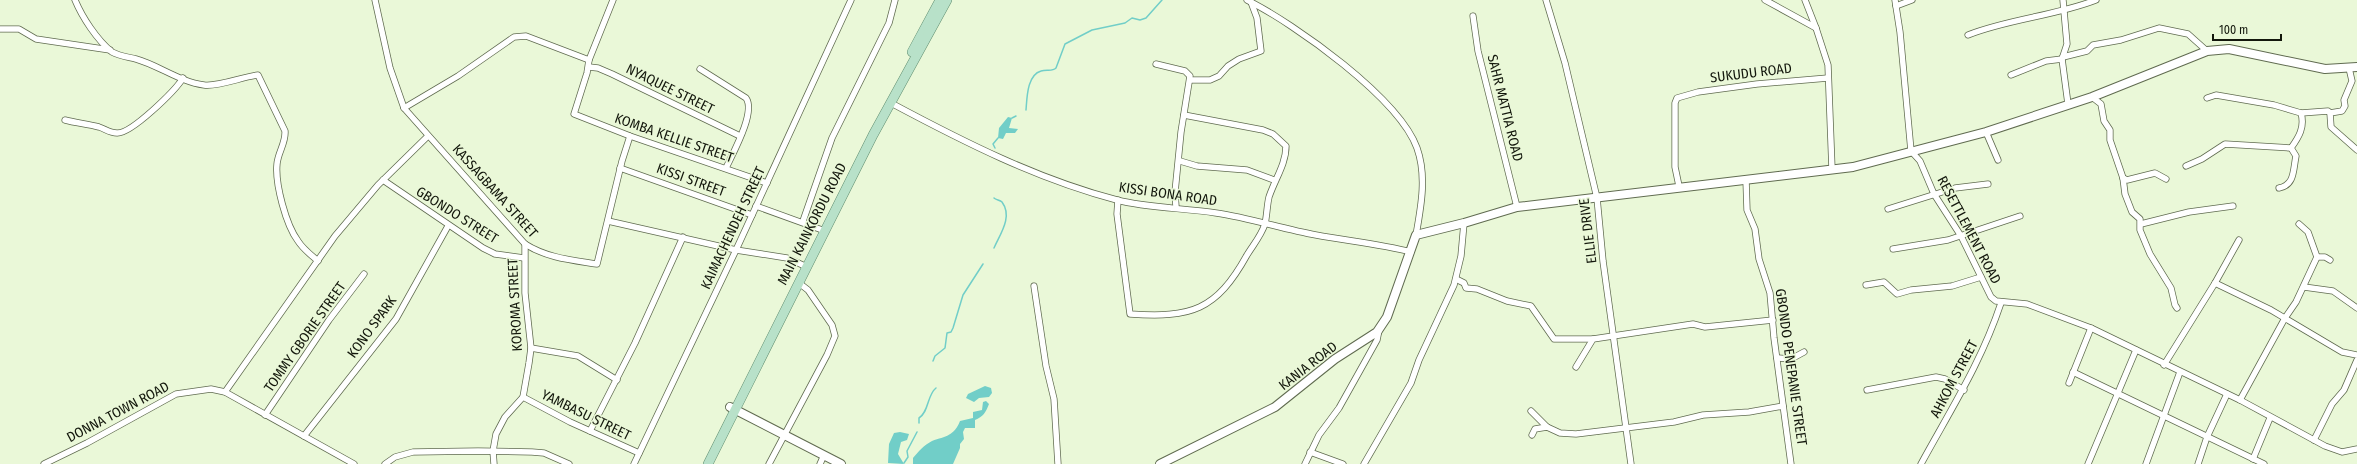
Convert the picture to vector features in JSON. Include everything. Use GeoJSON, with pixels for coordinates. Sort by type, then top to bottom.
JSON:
{"type":"FeatureCollection","features":[{"type":"Feature","properties":{"kind":"main road"},"geometry":{"type":"LineString","coordinates":[[935,18],[940,0]]}},
{"type":"Feature","properties":{"kind":"main road"},"geometry":{"type":"LineString","coordinates":[[702,464],[712,449],[733,408],[893,91],[947,0]]}},
{"type":"Feature","properties":{"kind":"main road"},"geometry":{"type":"LineString","coordinates":[[1416,235],[1464,223],[1517,206],[1640,193],[1678,186],[1746,180],[1832,169],[1882,160],[1986,132],[2092,97],[2207,52],[2229,49],[2310,67],[2353,68]]}},
{"type":"Feature","properties":{"kind":"main road"},"geometry":{"type":"LineString","coordinates":[[871,134],[891,103],[893,91]]}},
{"type":"Feature","properties":{"kind":"main road","name":"KANIA ROAD"},"geometry":{"type":"LineString","coordinates":[[1160,464],[1275,407],[1335,359],[1368,339],[1380,328],[1387,317],[1416,235]]}},
{"type":"Feature","properties":{"kind":"main road","name":"MAIN KAINKORDU ROAD"},"geometry":{"type":"LineString","coordinates":[[776,323],[799,283],[805,266]]}},
{"type":"Feature","properties":{"kind":"main road"},"geometry":{"type":"LineString","coordinates":[[733,408],[841,464]]}},
{"type":"Feature","properties":{"kind":"main road"},"geometry":{"type":"LineString","coordinates":[[708,464],[712,449]]}},
{"type":"Feature","properties":{"kind":"street"},"geometry":{"type":"LineString","coordinates":[[75,0],[83,15],[112,51]]}},
{"type":"Feature","properties":{"kind":"street","name":"KASSAGBAMA STREET"},"geometry":{"type":"LineString","coordinates":[[375,0],[390,68],[404,108],[525,244],[547,256],[597,264],[608,221]]}},
{"type":"Feature","properties":{"kind":"street"},"geometry":{"type":"LineString","coordinates":[[589,67],[589,60],[613,0]]}},
{"type":"Feature","properties":{"kind":"street","name":"KAIMACHENDEH STREET"},"geometry":{"type":"LineString","coordinates":[[634,464],[736,250],[851,0]]}},
{"type":"Feature","properties":{"kind":"street"},"geometry":{"type":"LineString","coordinates":[[803,221],[832,138],[889,23],[895,0]]}},
{"type":"Feature","properties":{"kind":"street","name":"ELLIE DRIVE"},"geometry":{"type":"LineString","coordinates":[[1546,0],[1565,63],[1597,198],[1614,338],[1628,426],[1631,464]]}},
{"type":"Feature","properties":{"kind":"street"},"geometry":{"type":"LineString","coordinates":[[1765,0],[1816,28]]}},
{"type":"Feature","properties":{"kind":"street"},"geometry":{"type":"LineString","coordinates":[[1805,0],[1828,65],[1832,169]]}},
{"type":"Feature","properties":{"kind":"street"},"geometry":{"type":"LineString","coordinates":[[1911,151],[1895,3],[1912,0]]}},
{"type":"Feature","properties":{"kind":"street"},"geometry":{"type":"LineString","coordinates":[[2063,0],[2067,44],[2063,58],[2068,104]]}},
{"type":"Feature","properties":{"kind":"street"},"geometry":{"type":"LineString","coordinates":[[1968,35],[1984,29],[2036,18],[2096,0]]}},
{"type":"Feature","properties":{"kind":"street"},"geometry":{"type":"LineString","coordinates":[[1190,80],[1210,80],[1219,76],[1228,66],[1239,59],[1261,51],[1257,18],[1249,1]]}},
{"type":"Feature","properties":{"kind":"street"},"geometry":{"type":"LineString","coordinates":[[1249,1],[1315,42],[1369,88],[1406,127],[1417,148],[1422,172],[1421,203],[1416,235]]}},
{"type":"Feature","properties":{"kind":"street","name":"SAHR MATTIA ROAD"},"geometry":{"type":"LineString","coordinates":[[1473,16],[1478,51],[1517,206]]}},
{"type":"Feature","properties":{"kind":"street"},"geometry":{"type":"LineString","coordinates":[[2011,75],[2046,61],[2087,51],[2093,45],[2121,40],[2159,28],[2188,34],[2207,52]]}},
{"type":"Feature","properties":{"kind":"street"},"geometry":{"type":"LineString","coordinates":[[0,29],[19,29],[36,39],[53,40],[86,47],[103,48],[147,62],[183,78],[204,85],[258,75],[285,131],[286,138],[278,156],[277,168],[280,194],[289,224],[298,242],[318,261]]}},
{"type":"Feature","properties":{"kind":"street"},"geometry":{"type":"LineString","coordinates":[[404,108],[458,76],[514,37],[526,36],[589,60]]}},
{"type":"Feature","properties":{"kind":"street"},"geometry":{"type":"LineString","coordinates":[[1156,64],[1188,73],[1190,80],[1184,115],[1180,162],[1175,192],[1176,207]]}},
{"type":"Feature","properties":{"kind":"street","name":"KOMBA KELLIE STREET"},"geometry":{"type":"LineString","coordinates":[[589,67],[574,114],[630,136],[767,183]]}},
{"type":"Feature","properties":{"kind":"street","name":"NYAQUEE STREET"},"geometry":{"type":"LineString","coordinates":[[589,67],[598,68],[612,74],[740,136]]}},
{"type":"Feature","properties":{"kind":"street"},"geometry":{"type":"LineString","coordinates":[[2207,98],[2216,95],[2274,105],[2301,113],[2314,110],[2328,111],[2330,113],[2342,111],[2345,106],[2344,100],[2352,81],[2353,68]]}},
{"type":"Feature","properties":{"kind":"street"},"geometry":{"type":"LineString","coordinates":[[700,69],[749,102],[748,117],[726,168]]}},
{"type":"Feature","properties":{"kind":"street"},"geometry":{"type":"LineString","coordinates":[[65,120],[100,127],[118,134],[124,132],[150,112],[183,78]]}},
{"type":"Feature","properties":{"kind":"street","name":"SUKUDU ROAD"},"geometry":{"type":"LineString","coordinates":[[1678,186],[1675,167],[1675,103],[1677,98],[1698,92],[1756,84],[1828,78]]}},
{"type":"Feature","properties":{"kind":"street"},"geometry":{"type":"LineString","coordinates":[[2092,97],[2101,104],[2104,121],[2110,130],[2113,153],[2123,178],[2125,194],[2132,212],[2140,219],[2140,230],[2148,248],[2171,288],[2177,308]]}},
{"type":"Feature","properties":{"kind":"street","name":"KISSI BONA ROAD"},"geometry":{"type":"LineString","coordinates":[[891,103],[953,137],[1007,162],[1055,181],[1118,200],[1176,207],[1265,222],[1315,235],[1411,252]]}},
{"type":"Feature","properties":{"kind":"street"},"geometry":{"type":"LineString","coordinates":[[2291,148],[2300,134],[2303,122],[2301,113]]}},
{"type":"Feature","properties":{"kind":"street"},"geometry":{"type":"LineString","coordinates":[[2330,113],[2331,127],[2357,150]]}},
{"type":"Feature","properties":{"kind":"street"},"geometry":{"type":"LineString","coordinates":[[1118,200],[1117,214],[1130,314],[1157,316],[1186,313],[1206,305],[1236,274],[1265,222],[1268,200],[1274,180],[1284,163],[1286,151],[1284,142],[1263,130],[1184,115]]}},
{"type":"Feature","properties":{"kind":"street"},"geometry":{"type":"LineString","coordinates":[[1986,132],[1998,160]]}},
{"type":"Feature","properties":{"kind":"street"},"geometry":{"type":"LineString","coordinates":[[225,392],[335,236],[383,180],[428,136]]}},
{"type":"Feature","properties":{"kind":"street"},"geometry":{"type":"LineString","coordinates":[[630,136],[620,168],[608,221],[736,250],[787,258],[805,266]]}},
{"type":"Feature","properties":{"kind":"street"},"geometry":{"type":"LineString","coordinates":[[2186,166],[2202,159],[2225,144],[2291,148]]}},
{"type":"Feature","properties":{"kind":"street"},"geometry":{"type":"LineString","coordinates":[[2279,188],[2287,186],[2291,182],[2296,156],[2291,148]]}},
{"type":"Feature","properties":{"kind":"street","name":"RESETTLEMENT ROAD"},"geometry":{"type":"LineString","coordinates":[[1920,161],[1921,149]]}},
{"type":"Feature","properties":{"kind":"street","name":"RESETTLEMENT ROAD"},"geometry":{"type":"LineString","coordinates":[[1911,151],[1920,161],[1934,194],[1961,236],[1991,297],[2001,303],[2027,304],[2091,328],[2164,365],[2240,400],[2270,418],[2314,440],[2342,452],[2357,449]]}},
{"type":"Feature","properties":{"kind":"street"},"geometry":{"type":"LineString","coordinates":[[1180,162],[1197,166],[1247,170],[1274,180]]}},
{"type":"Feature","properties":{"kind":"street","name":"KISSI STREET"},"geometry":{"type":"LineString","coordinates":[[620,168],[752,215]]}},
{"type":"Feature","properties":{"kind":"street"},"geometry":{"type":"LineString","coordinates":[[2123,178],[2127,180],[2155,173],[2166,178]]}},
{"type":"Feature","properties":{"kind":"street","name":"GBONDO STREET"},"geometry":{"type":"LineString","coordinates":[[383,180],[448,226],[490,252],[524,258]]}},
{"type":"Feature","properties":{"kind":"street","name":"GBONDO PENEPANIE STREET"},"geometry":{"type":"LineString","coordinates":[[1746,180],[1747,210],[1755,229],[1759,259],[1770,293],[1791,464]]}},
{"type":"Feature","properties":{"kind":"street"},"geometry":{"type":"LineString","coordinates":[[1888,209],[1955,188],[1977,183],[1988,184]]}},
{"type":"Feature","properties":{"kind":"street"},"geometry":{"type":"LineString","coordinates":[[756,206],[803,221],[823,230]]}},
{"type":"Feature","properties":{"kind":"street"},"geometry":{"type":"LineString","coordinates":[[2141,224],[2189,212],[2233,206]]}},
{"type":"Feature","properties":{"kind":"street"},"geometry":{"type":"LineString","coordinates":[[1893,249],[1961,236],[2020,216]]}},
{"type":"Feature","properties":{"kind":"street"},"geometry":{"type":"LineString","coordinates":[[1364,464],[1411,383],[1456,279],[1461,256],[1464,223]]}},
{"type":"Feature","properties":{"kind":"street"},"geometry":{"type":"LineString","coordinates":[[2240,400],[2285,318],[2296,302],[2317,258],[2308,232],[2299,224]]}},
{"type":"Feature","properties":{"kind":"street","name":"KONO SPARK"},"geometry":{"type":"LineString","coordinates":[[304,436],[396,319],[448,226]]}},
{"type":"Feature","properties":{"kind":"street"},"geometry":{"type":"LineString","coordinates":[[590,431],[617,380],[683,237]]}},
{"type":"Feature","properties":{"kind":"street"},"geometry":{"type":"LineString","coordinates":[[2164,365],[2215,283],[2239,240]]}},
{"type":"Feature","properties":{"kind":"street","name":"KOROMA STREET"},"geometry":{"type":"LineString","coordinates":[[523,397],[531,348],[525,293],[525,244]]}},
{"type":"Feature","properties":{"kind":"street"},"geometry":{"type":"LineString","coordinates":[[2317,258],[2325,256],[2330,260]]}},
{"type":"Feature","properties":{"kind":"street","name":"TOMMY GBORIE STREET"},"geometry":{"type":"LineString","coordinates":[[265,414],[329,320],[364,274]]}},
{"type":"Feature","properties":{"kind":"street"},"geometry":{"type":"LineString","coordinates":[[1866,285],[1884,282],[1897,294],[1910,290],[1952,286],[1981,278]]}},
{"type":"Feature","properties":{"kind":"street"},"geometry":{"type":"LineString","coordinates":[[1456,279],[1464,282],[1466,288],[1477,289],[1507,302],[1531,306],[1554,339],[1614,338],[1630,333],[1693,324],[1705,327],[1773,320]]}},
{"type":"Feature","properties":{"kind":"street"},"geometry":{"type":"LineString","coordinates":[[769,464],[783,435],[827,355],[835,336],[832,325],[808,290],[799,283]]}},
{"type":"Feature","properties":{"kind":"street"},"geometry":{"type":"LineString","coordinates":[[2215,283],[2285,318],[2342,352],[2357,355]]}},
{"type":"Feature","properties":{"kind":"street"},"geometry":{"type":"LineString","coordinates":[[1034,286],[1046,366],[1054,399],[1058,464]]}},
{"type":"Feature","properties":{"kind":"street"},"geometry":{"type":"LineString","coordinates":[[2304,287],[2334,291],[2357,308]]}},
{"type":"Feature","properties":{"kind":"street","name":"AHKOM STREET"},"geometry":{"type":"LineString","coordinates":[[1921,464],[1964,390],[1983,353],[2001,303]]}},
{"type":"Feature","properties":{"kind":"street"},"geometry":{"type":"LineString","coordinates":[[1305,464],[1319,435],[1338,408],[1377,340],[1380,328]]}},
{"type":"Feature","properties":{"kind":"street"},"geometry":{"type":"LineString","coordinates":[[2069,383],[2091,328]]}},
{"type":"Feature","properties":{"kind":"street"},"geometry":{"type":"LineString","coordinates":[[1576,368],[1593,339]]}},
{"type":"Feature","properties":{"kind":"street"},"geometry":{"type":"LineString","coordinates":[[531,348],[578,356],[617,380]]}},
{"type":"Feature","properties":{"kind":"street"},"geometry":{"type":"LineString","coordinates":[[2088,464],[2136,350]]}},
{"type":"Feature","properties":{"kind":"street"},"geometry":{"type":"LineString","coordinates":[[1777,358],[1791,359],[1804,352]]}},
{"type":"Feature","properties":{"kind":"street"},"geometry":{"type":"LineString","coordinates":[[2314,440],[2332,404],[2344,390],[2357,360]]}},
{"type":"Feature","properties":{"kind":"street"},"geometry":{"type":"LineString","coordinates":[[2073,372],[2264,464]]}},
{"type":"Feature","properties":{"kind":"street"},"geometry":{"type":"LineString","coordinates":[[2146,464],[2180,372]]}},
{"type":"Feature","properties":{"kind":"street"},"geometry":{"type":"LineString","coordinates":[[1867,390],[1936,377],[1945,379],[1964,390]]}},
{"type":"Feature","properties":{"kind":"street","name":"DONNA TOWN ROAD"},"geometry":{"type":"LineString","coordinates":[[44,464],[87,443],[176,394],[211,389],[225,392],[354,464]]}},
{"type":"Feature","properties":{"kind":"street"},"geometry":{"type":"LineString","coordinates":[[2198,464],[2207,437],[2227,394]]}},
{"type":"Feature","properties":{"kind":"street"},"geometry":{"type":"LineString","coordinates":[[494,464],[493,451],[496,434],[502,422],[523,397]]}},
{"type":"Feature","properties":{"kind":"street","name":"YAMBASU STREET"},"geometry":{"type":"LineString","coordinates":[[523,397],[590,431],[639,453]]}},
{"type":"Feature","properties":{"kind":"street"},"geometry":{"type":"LineString","coordinates":[[1531,411],[1547,426],[1560,433],[1576,434],[1783,406]]}},
{"type":"Feature","properties":{"kind":"street"},"geometry":{"type":"LineString","coordinates":[[2253,458],[2270,418]]}},
{"type":"Feature","properties":{"kind":"street"},"geometry":{"type":"LineString","coordinates":[[1532,435],[1535,429],[1547,426]]}},
{"type":"Feature","properties":{"kind":"street"},"geometry":{"type":"LineString","coordinates":[[385,464],[395,457],[413,452],[493,451],[544,453],[569,464]]}},
{"type":"Feature","properties":{"kind":"street"},"geometry":{"type":"LineString","coordinates":[[1310,452],[1343,464]]}},
{"type":"Feature","properties":{"kind":"street"},"geometry":{"type":"LineString","coordinates":[[820,464],[824,455]]}},
{"type":"Feature","properties":{"kind":"water"},"geometry":{"type":"Polygon","coordinates":[[[1008,117],[1012,118],[1009,128],[1018,129],[1015,133],[1006,133],[1003,139],[998,138],[999,128],[1008,117]]]}},
{"type":"Feature","properties":{"kind":"water"},"geometry":{"type":"Polygon","coordinates":[[[985,386],[991,388],[992,393],[989,397],[979,398],[974,402],[966,398],[968,394],[985,386]]]}},
{"type":"Feature","properties":{"kind":"water"},"geometry":{"type":"Polygon","coordinates":[[[986,401],[989,404],[988,407],[982,416],[975,420],[975,428],[965,428],[963,432],[964,439],[960,444],[960,448],[953,464],[913,464],[913,458],[919,451],[932,441],[952,433],[960,421],[973,418],[973,412],[982,410],[983,402],[986,401]]]}},
{"type":"Feature","properties":{"kind":"water"},"geometry":{"type":"Polygon","coordinates":[[[900,432],[909,434],[907,440],[901,442],[898,454],[904,464],[888,463],[889,444],[894,433],[900,432]]]}},
{"type":"Feature","properties":{"kind":"waterway"},"geometry":{"type":"LineString","coordinates":[[1026,110],[1030,82],[1036,73],[1045,70],[1053,70],[1056,68],[1065,44],[1092,30],[1125,23],[1132,18],[1140,20],[1146,18],[1162,0]]}},
{"type":"Feature","properties":{"kind":"waterway"},"geometry":{"type":"LineString","coordinates":[[1012,118],[1016,116]]}},
{"type":"Feature","properties":{"kind":"waterway"},"geometry":{"type":"LineString","coordinates":[[995,148],[993,144],[998,138]]}},
{"type":"Feature","properties":{"kind":"waterway"},"geometry":{"type":"LineString","coordinates":[[994,198],[1002,202],[1006,214],[1002,231],[994,248]]}},
{"type":"Feature","properties":{"kind":"waterway"},"geometry":{"type":"LineString","coordinates":[[933,361],[935,356],[945,348],[947,333],[951,332],[953,328],[963,295],[983,264]]}},
{"type":"Feature","properties":{"kind":"waterway"},"geometry":{"type":"LineString","coordinates":[[919,423],[919,418],[925,412],[931,395],[936,388]]}},
{"type":"Feature","properties":{"kind":"waterway"},"geometry":{"type":"LineString","coordinates":[[904,463],[908,457],[907,451],[917,432]]}}]}
